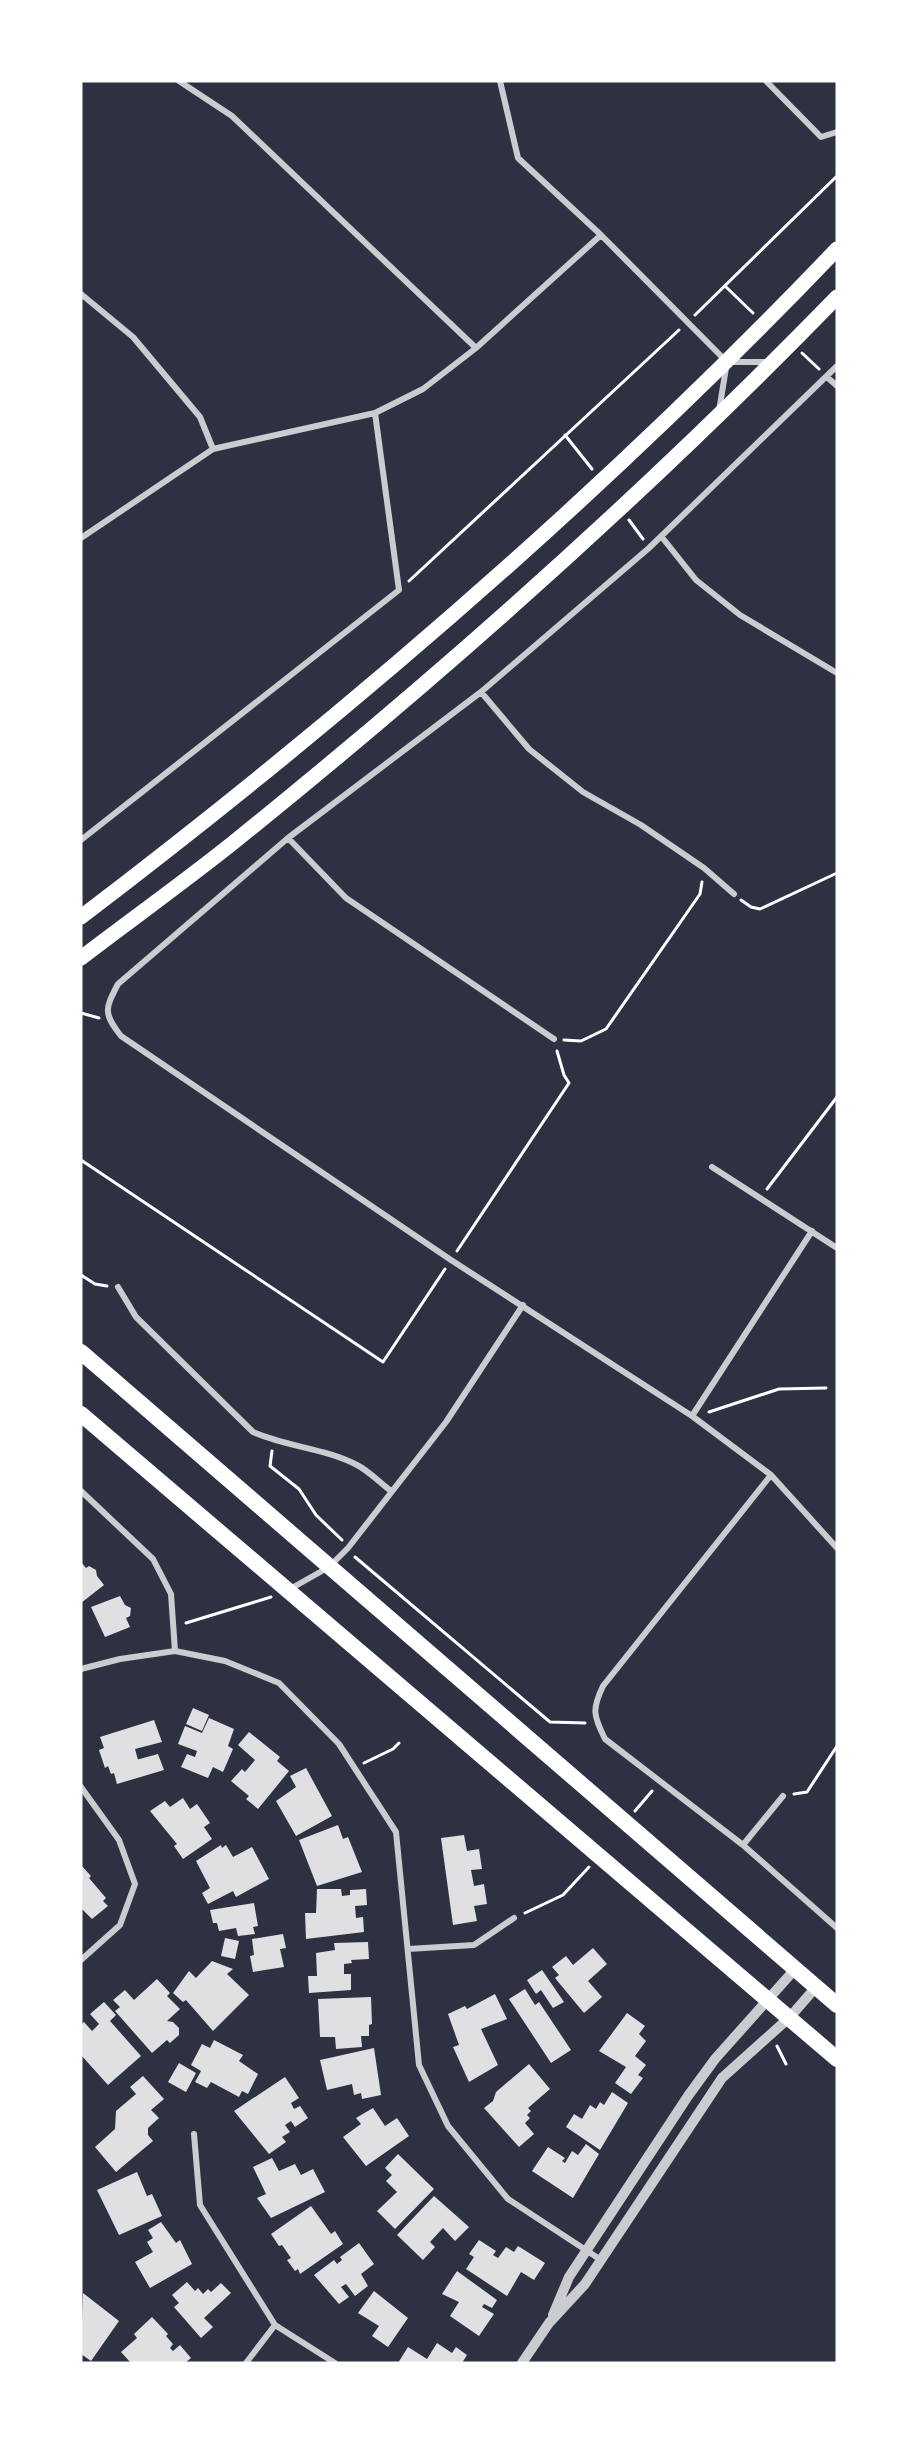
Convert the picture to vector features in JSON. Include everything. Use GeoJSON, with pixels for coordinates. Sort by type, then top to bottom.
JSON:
{"type":"FeatureCollection","features":[{"type":"Feature","properties":{"kind":"highway"},"geometry":{"type":"LineString","coordinates":[[81,1352],[837,2005]]}},
{"type":"Feature","properties":{"kind":"highway"},"geometry":{"type":"LineString","coordinates":[[81,1414],[837,2058]]}},
{"type":"Feature","properties":{"kind":"main road"},"geometry":{"type":"LineString","coordinates":[[81,917],[274,766],[412,651],[602,481],[727,362],[837,249]]}},
{"type":"Feature","properties":{"kind":"main road"},"geometry":{"type":"LineString","coordinates":[[81,958],[232,844],[373,728],[621,509],[718,417],[837,297]]}},
{"type":"Feature","properties":{"kind":"street"},"geometry":{"type":"LineString","coordinates":[[179,81],[232,116],[476,348]]}},
{"type":"Feature","properties":{"kind":"street"},"geometry":{"type":"LineString","coordinates":[[500,81],[518,158],[601,235],[727,362],[775,361]]}},
{"type":"Feature","properties":{"kind":"street"},"geometry":{"type":"LineString","coordinates":[[766,81],[821,137],[837,132]]}},
{"type":"Feature","properties":{"kind":"street"},"geometry":{"type":"LineString","coordinates":[[81,538],[213,449],[375,413],[423,389],[476,348],[601,235]]}},
{"type":"Feature","properties":{"kind":"street"},"geometry":{"type":"LineString","coordinates":[[81,294],[133,337],[200,417],[213,449]]}},
{"type":"Feature","properties":{"kind":"street"},"geometry":{"type":"LineString","coordinates":[[718,417],[727,362]]}},
{"type":"Feature","properties":{"kind":"street"},"geometry":{"type":"LineString","coordinates":[[837,366],[661,536],[482,692],[288,838],[118,984],[107,1005],[108,1020],[121,1036],[451,1260],[692,1416],[771,1475],[837,1548]]}},
{"type":"Feature","properties":{"kind":"street"},"geometry":{"type":"LineString","coordinates":[[827,377],[837,386]]}},
{"type":"Feature","properties":{"kind":"street"},"geometry":{"type":"LineString","coordinates":[[81,840],[399,590],[375,413]]}},
{"type":"Feature","properties":{"kind":"street"},"geometry":{"type":"LineString","coordinates":[[661,536],[696,580],[740,615],[837,673]]}},
{"type":"Feature","properties":{"kind":"street"},"geometry":{"type":"LineString","coordinates":[[482,692],[530,749],[583,792],[641,825],[704,868],[735,894]]}},
{"type":"Feature","properties":{"kind":"street"},"geometry":{"type":"LineString","coordinates":[[288,838],[346,898],[554,1039]]}},
{"type":"Feature","properties":{"kind":"street"},"geometry":{"type":"LineString","coordinates":[[712,1167],[837,1248]]}},
{"type":"Feature","properties":{"kind":"street"},"geometry":{"type":"LineString","coordinates":[[692,1416],[812,1231]]}},
{"type":"Feature","properties":{"kind":"street"},"geometry":{"type":"LineString","coordinates":[[118,1287],[136,1317],[253,1432],[273,1441],[332,1454],[351,1462],[360,1466],[391,1491]]}},
{"type":"Feature","properties":{"kind":"street"},"geometry":{"type":"LineString","coordinates":[[287,1591],[329,1567],[348,1548],[447,1422],[523,1305]]}},
{"type":"Feature","properties":{"kind":"street"},"geometry":{"type":"LineString","coordinates":[[771,1475],[603,1686],[594,1705],[595,1721],[604,1739],[743,1845],[837,1928]]}},
{"type":"Feature","properties":{"kind":"street"},"geometry":{"type":"LineString","coordinates":[[81,1491],[153,1558],[171,1594],[175,1624],[175,1651]]}},
{"type":"Feature","properties":{"kind":"street"},"geometry":{"type":"LineString","coordinates":[[81,1669],[120,1659],[175,1651],[225,1661],[279,1683],[339,1744],[396,1832],[419,2065],[448,2126],[508,2199],[601,2260]]}},
{"type":"Feature","properties":{"kind":"street"},"geometry":{"type":"LineString","coordinates":[[81,1787],[119,1840],[135,1884],[120,1925],[81,1960]]}},
{"type":"Feature","properties":{"kind":"street"},"geometry":{"type":"LineString","coordinates":[[743,1845],[783,1796]]}},
{"type":"Feature","properties":{"kind":"street"},"geometry":{"type":"LineString","coordinates":[[408,1949],[474,1945],[514,1918]]}},
{"type":"Feature","properties":{"kind":"street"},"geometry":{"type":"LineString","coordinates":[[549,2323],[569,2277],[688,2096],[715,2059],[795,1968]]}},
{"type":"Feature","properties":{"kind":"street"},"geometry":{"type":"LineString","coordinates":[[522,2363],[549,2323],[585,2284],[722,2078],[790,2017],[816,1987]]}},
{"type":"Feature","properties":{"kind":"street"},"geometry":{"type":"LineString","coordinates":[[194,2134],[200,2205],[275,2325],[335,2363]]}},
{"type":"Feature","properties":{"kind":"street"},"geometry":{"type":"LineString","coordinates":[[246,2363],[275,2325]]}},
{"type":"Feature","properties":{"kind":"path"},"geometry":{"type":"LineString","coordinates":[[701,309],[837,176]]}},
{"type":"Feature","properties":{"kind":"path"},"geometry":{"type":"LineString","coordinates":[[399,590],[678,332]]}},
{"type":"Feature","properties":{"kind":"path"},"geometry":{"type":"LineString","coordinates":[[81,1160],[383,1362],[569,1083],[564,1075],[554,1039],[581,1041],[606,1029],[700,894],[704,868]]}},
{"type":"Feature","properties":{"kind":"path"},"geometry":{"type":"LineString","coordinates":[[735,894],[751,907],[760,909],[837,873]]}},
{"type":"Feature","properties":{"kind":"path"},"geometry":{"type":"LineString","coordinates":[[81,1013],[108,1020]]}},
{"type":"Feature","properties":{"kind":"path"},"geometry":{"type":"LineString","coordinates":[[760,1198],[837,1097]]}},
{"type":"Feature","properties":{"kind":"path"},"geometry":{"type":"LineString","coordinates":[[81,1275],[95,1284],[118,1287]]}},
{"type":"Feature","properties":{"kind":"path"},"geometry":{"type":"LineString","coordinates":[[692,1416],[738,1405],[779,1389],[826,1389]]}},
{"type":"Feature","properties":{"kind":"path"},"geometry":{"type":"LineString","coordinates":[[273,1441],[270,1466],[299,1489],[316,1515],[359,1562],[550,1722],[565,1724],[595,1721]]}},
{"type":"Feature","properties":{"kind":"path"},"geometry":{"type":"LineString","coordinates":[[175,1624],[238,1608],[287,1591]]}},
{"type":"Feature","properties":{"kind":"path"},"geometry":{"type":"LineString","coordinates":[[354,1768],[393,1749],[399,1743]]}},
{"type":"Feature","properties":{"kind":"path"},"geometry":{"type":"LineString","coordinates":[[783,1796],[807,1792],[837,1746]]}},
{"type":"Feature","properties":{"kind":"path"},"geometry":{"type":"LineString","coordinates":[[780,2049],[786,2064]]}},
{"type":"Feature","properties":{"kind":"building"},"geometry":{"type":"Polygon","coordinates":[[[81,1562],[86,1568],[89,1566],[96,1570],[97,1576],[104,1585],[81,1603],[81,1562]]]}},
{"type":"Feature","properties":{"kind":"building"},"geometry":{"type":"Polygon","coordinates":[[[120,1596],[125,1605],[131,1608],[130,1616],[126,1618],[130,1627],[105,1637],[91,1607],[120,1596]]]}},
{"type":"Feature","properties":{"kind":"building"},"geometry":{"type":"Polygon","coordinates":[[[193,1708],[209,1715],[202,1731],[186,1724],[193,1708]]]}},
{"type":"Feature","properties":{"kind":"building"},"geometry":{"type":"Polygon","coordinates":[[[209,1718],[234,1729],[228,1746],[233,1749],[223,1772],[213,1767],[208,1778],[181,1767],[187,1754],[195,1757],[197,1751],[178,1744],[185,1726],[202,1733],[209,1718]]]}},
{"type":"Feature","properties":{"kind":"building"},"geometry":{"type":"Polygon","coordinates":[[[154,1720],[162,1742],[135,1749],[138,1759],[158,1754],[164,1770],[117,1784],[114,1773],[111,1774],[108,1766],[105,1768],[99,1750],[104,1748],[100,1737],[154,1720]]]}},
{"type":"Feature","properties":{"kind":"building"},"geometry":{"type":"Polygon","coordinates":[[[249,1732],[280,1757],[277,1761],[289,1771],[258,1809],[246,1799],[249,1796],[231,1781],[242,1769],[245,1772],[255,1760],[238,1745],[249,1732]]]}},
{"type":"Feature","properties":{"kind":"building"},"geometry":{"type":"Polygon","coordinates":[[[306,1768],[332,1816],[296,1836],[276,1801],[296,1787],[290,1776],[306,1768]]]}},
{"type":"Feature","properties":{"kind":"building"},"geometry":{"type":"Polygon","coordinates":[[[183,1798],[190,1809],[197,1804],[210,1823],[204,1827],[212,1839],[183,1859],[174,1846],[177,1844],[150,1811],[165,1801],[170,1807],[183,1798]]]}},
{"type":"Feature","properties":{"kind":"building"},"geometry":{"type":"Polygon","coordinates":[[[338,1825],[343,1839],[348,1837],[362,1872],[317,1886],[299,1840],[338,1825]]]}},
{"type":"Feature","properties":{"kind":"building"},"geometry":{"type":"Polygon","coordinates":[[[464,1835],[467,1851],[479,1849],[482,1869],[471,1870],[474,1886],[484,1884],[487,1904],[474,1906],[477,1921],[453,1925],[441,1838],[464,1835]]]}},
{"type":"Feature","properties":{"kind":"building"},"geometry":{"type":"Polygon","coordinates":[[[221,1845],[222,1848],[226,1845],[233,1857],[252,1847],[269,1879],[236,1897],[233,1891],[208,1904],[202,1893],[210,1888],[196,1861],[221,1845]]]}},
{"type":"Feature","properties":{"kind":"building"},"geometry":{"type":"Polygon","coordinates":[[[81,1865],[106,1898],[103,1901],[108,1906],[92,1919],[81,1908],[81,1865]]]}},
{"type":"Feature","properties":{"kind":"building"},"geometry":{"type":"Polygon","coordinates":[[[317,1889],[341,1889],[342,1896],[350,1895],[350,1890],[366,1889],[367,1905],[355,1906],[356,1918],[363,1917],[364,1932],[306,1939],[305,1913],[316,1913],[317,1889]]]}},
{"type":"Feature","properties":{"kind":"building"},"geometry":{"type":"Polygon","coordinates":[[[254,1903],[258,1926],[253,1927],[255,1934],[238,1936],[236,1928],[219,1931],[217,1923],[213,1923],[210,1910],[254,1903]]]}},
{"type":"Feature","properties":{"kind":"building"},"geometry":{"type":"Polygon","coordinates":[[[283,1934],[286,1948],[280,1949],[284,1967],[253,1972],[250,1956],[254,1955],[252,1939],[283,1934]]]}},
{"type":"Feature","properties":{"kind":"building"},"geometry":{"type":"Polygon","coordinates":[[[225,1938],[239,1941],[235,1959],[221,1956],[225,1938]]]}},
{"type":"Feature","properties":{"kind":"building"},"geometry":{"type":"Polygon","coordinates":[[[368,1942],[369,1959],[351,1960],[352,1963],[344,1964],[344,1974],[351,1974],[351,1990],[309,1993],[308,1976],[317,1976],[316,1953],[335,1950],[334,1943],[368,1942]]]}},
{"type":"Feature","properties":{"kind":"building"},"geometry":{"type":"Polygon","coordinates":[[[593,1948],[607,1964],[588,1981],[602,1997],[584,2013],[555,1978],[559,1975],[552,1967],[566,1956],[573,1965],[593,1948]]]}},
{"type":"Feature","properties":{"kind":"building"},"geometry":{"type":"Polygon","coordinates":[[[212,1961],[233,1969],[227,1974],[249,1995],[213,2031],[186,2000],[183,2002],[173,1993],[189,1971],[196,1978],[212,1961]]]}},
{"type":"Feature","properties":{"kind":"building"},"geometry":{"type":"Polygon","coordinates":[[[542,1970],[564,2002],[553,2008],[541,1990],[536,1994],[527,1980],[542,1970]]]}},
{"type":"Feature","properties":{"kind":"building"},"geometry":{"type":"Polygon","coordinates":[[[157,1979],[170,1993],[167,1996],[180,2009],[167,2021],[173,2022],[179,2028],[179,2035],[170,2043],[167,2040],[152,2053],[115,2011],[120,2007],[113,2000],[125,1990],[134,2000],[157,1979]]]}},
{"type":"Feature","properties":{"kind":"building"},"geometry":{"type":"Polygon","coordinates":[[[525,1989],[535,2005],[539,2002],[571,2050],[551,2063],[509,1999],[525,1989]]]}},
{"type":"Feature","properties":{"kind":"building"},"geometry":{"type":"Polygon","coordinates":[[[495,1994],[507,2019],[481,2029],[498,2065],[469,2082],[453,2047],[459,2045],[448,2014],[465,2006],[467,2009],[495,1994]]]}},
{"type":"Feature","properties":{"kind":"building"},"geometry":{"type":"Polygon","coordinates":[[[371,1997],[372,2024],[369,2025],[369,2036],[361,2036],[362,2047],[336,2049],[335,2037],[320,2037],[318,1999],[371,1997]]]}},
{"type":"Feature","properties":{"kind":"building"},"geometry":{"type":"Polygon","coordinates":[[[104,2002],[116,2015],[110,2021],[141,2056],[108,2085],[81,2055],[81,2025],[84,2022],[92,2031],[99,2024],[90,2014],[104,2002]]]}},
{"type":"Feature","properties":{"kind":"building"},"geometry":{"type":"Polygon","coordinates":[[[627,2013],[645,2026],[639,2034],[646,2041],[635,2056],[646,2065],[638,2075],[643,2078],[631,2094],[615,2083],[626,2067],[599,2051],[627,2013]]]}},
{"type":"Feature","properties":{"kind":"building"},"geometry":{"type":"Polygon","coordinates":[[[214,2040],[243,2055],[239,2061],[258,2074],[248,2094],[242,2091],[239,2097],[211,2082],[207,2088],[195,2082],[201,2071],[191,2065],[202,2044],[210,2048],[214,2040]]]}},
{"type":"Feature","properties":{"kind":"building"},"geometry":{"type":"Polygon","coordinates":[[[374,2048],[381,2095],[362,2099],[361,2093],[354,2095],[352,2084],[327,2090],[320,2060],[374,2048]]]}},
{"type":"Feature","properties":{"kind":"building"},"geometry":{"type":"Polygon","coordinates":[[[179,2063],[196,2073],[186,2092],[168,2082],[179,2063]]]}},
{"type":"Feature","properties":{"kind":"building"},"geometry":{"type":"Polygon","coordinates":[[[529,2064],[550,2089],[528,2108],[531,2111],[527,2115],[530,2118],[525,2123],[534,2134],[519,2147],[484,2108],[493,2101],[496,2092],[529,2064]]]}},
{"type":"Feature","properties":{"kind":"building"},"geometry":{"type":"Polygon","coordinates":[[[143,2076],[164,2099],[151,2110],[159,2118],[148,2128],[148,2135],[153,2141],[116,2172],[95,2147],[115,2129],[116,2111],[136,2094],[130,2087],[143,2076]]]}},
{"type":"Feature","properties":{"kind":"building"},"geometry":{"type":"Polygon","coordinates":[[[285,2077],[299,2098],[291,2103],[294,2109],[300,2106],[308,2118],[295,2127],[291,2121],[285,2125],[290,2132],[282,2137],[286,2142],[269,2154],[234,2111],[285,2077]]]}},
{"type":"Feature","properties":{"kind":"building"},"geometry":{"type":"Polygon","coordinates":[[[612,2092],[628,2103],[600,2150],[566,2127],[574,2114],[582,2119],[590,2105],[596,2109],[600,2102],[604,2105],[612,2092]]]}},
{"type":"Feature","properties":{"kind":"building"},"geometry":{"type":"Polygon","coordinates":[[[373,2108],[385,2126],[397,2118],[409,2136],[366,2166],[343,2137],[361,2124],[356,2118],[373,2108]]]}},
{"type":"Feature","properties":{"kind":"building"},"geometry":{"type":"Polygon","coordinates":[[[586,2144],[599,2154],[573,2198],[532,2171],[548,2147],[565,2158],[562,2161],[565,2163],[572,2151],[578,2155],[586,2144]]]}},
{"type":"Feature","properties":{"kind":"building"},"geometry":{"type":"Polygon","coordinates":[[[398,2154],[434,2189],[395,2229],[377,2211],[397,2192],[386,2181],[392,2175],[385,2168],[398,2154]]]}},
{"type":"Feature","properties":{"kind":"building"},"geometry":{"type":"Polygon","coordinates":[[[272,2158],[279,2171],[295,2164],[301,2175],[313,2169],[325,2192],[271,2218],[257,2198],[266,2194],[253,2167],[272,2158]]]}},
{"type":"Feature","properties":{"kind":"building"},"geometry":{"type":"Polygon","coordinates":[[[137,2172],[147,2196],[152,2194],[162,2216],[119,2235],[97,2190],[137,2172]]]}},
{"type":"Feature","properties":{"kind":"building"},"geometry":{"type":"Polygon","coordinates":[[[434,2196],[469,2227],[455,2241],[443,2228],[430,2242],[435,2247],[423,2260],[397,2235],[434,2196]]]}},
{"type":"Feature","properties":{"kind":"building"},"geometry":{"type":"Polygon","coordinates":[[[311,2206],[331,2234],[335,2231],[343,2244],[300,2274],[298,2269],[295,2271],[287,2260],[291,2258],[282,2245],[279,2246],[271,2234],[311,2206]]]}},
{"type":"Feature","properties":{"kind":"building"},"geometry":{"type":"Polygon","coordinates":[[[161,2222],[176,2243],[180,2240],[192,2264],[150,2288],[135,2262],[153,2252],[147,2242],[153,2238],[148,2230],[161,2222]]]}},
{"type":"Feature","properties":{"kind":"building"},"geometry":{"type":"Polygon","coordinates":[[[479,2240],[496,2251],[493,2255],[498,2258],[506,2247],[514,2252],[518,2246],[545,2263],[534,2280],[521,2272],[507,2296],[466,2269],[474,2257],[469,2254],[479,2240]]]}},
{"type":"Feature","properties":{"kind":"building"},"geometry":{"type":"Polygon","coordinates":[[[359,2243],[374,2264],[361,2274],[368,2286],[355,2296],[346,2284],[341,2287],[349,2297],[339,2304],[314,2275],[334,2260],[337,2264],[342,2260],[340,2257],[359,2243]]]}},
{"type":"Feature","properties":{"kind":"building"},"geometry":{"type":"Polygon","coordinates":[[[457,2271],[497,2300],[492,2308],[484,2304],[482,2307],[494,2314],[479,2336],[450,2316],[459,2302],[442,2294],[457,2271]]]}},
{"type":"Feature","properties":{"kind":"building"},"geometry":{"type":"Polygon","coordinates":[[[187,2282],[195,2291],[198,2288],[203,2294],[208,2289],[211,2292],[221,2283],[231,2293],[204,2318],[213,2327],[201,2338],[174,2307],[179,2303],[172,2295],[187,2282]]]}},
{"type":"Feature","properties":{"kind":"building"},"geometry":{"type":"Polygon","coordinates":[[[374,2291],[408,2318],[388,2347],[372,2336],[379,2326],[358,2313],[374,2291]]]}},
{"type":"Feature","properties":{"kind":"building"},"geometry":{"type":"Polygon","coordinates":[[[83,2293],[119,2321],[91,2361],[81,2354],[83,2293]]]}},
{"type":"Feature","properties":{"kind":"building"},"geometry":{"type":"Polygon","coordinates":[[[152,2317],[168,2334],[166,2336],[173,2344],[170,2348],[173,2351],[180,2345],[191,2358],[185,2363],[131,2363],[121,2352],[137,2338],[134,2334],[152,2317]]]}},
{"type":"Feature","properties":{"kind":"building"},"geometry":{"type":"Polygon","coordinates":[[[437,2343],[452,2353],[456,2347],[467,2355],[462,2363],[398,2363],[408,2347],[427,2359],[437,2343]]]}}]}
